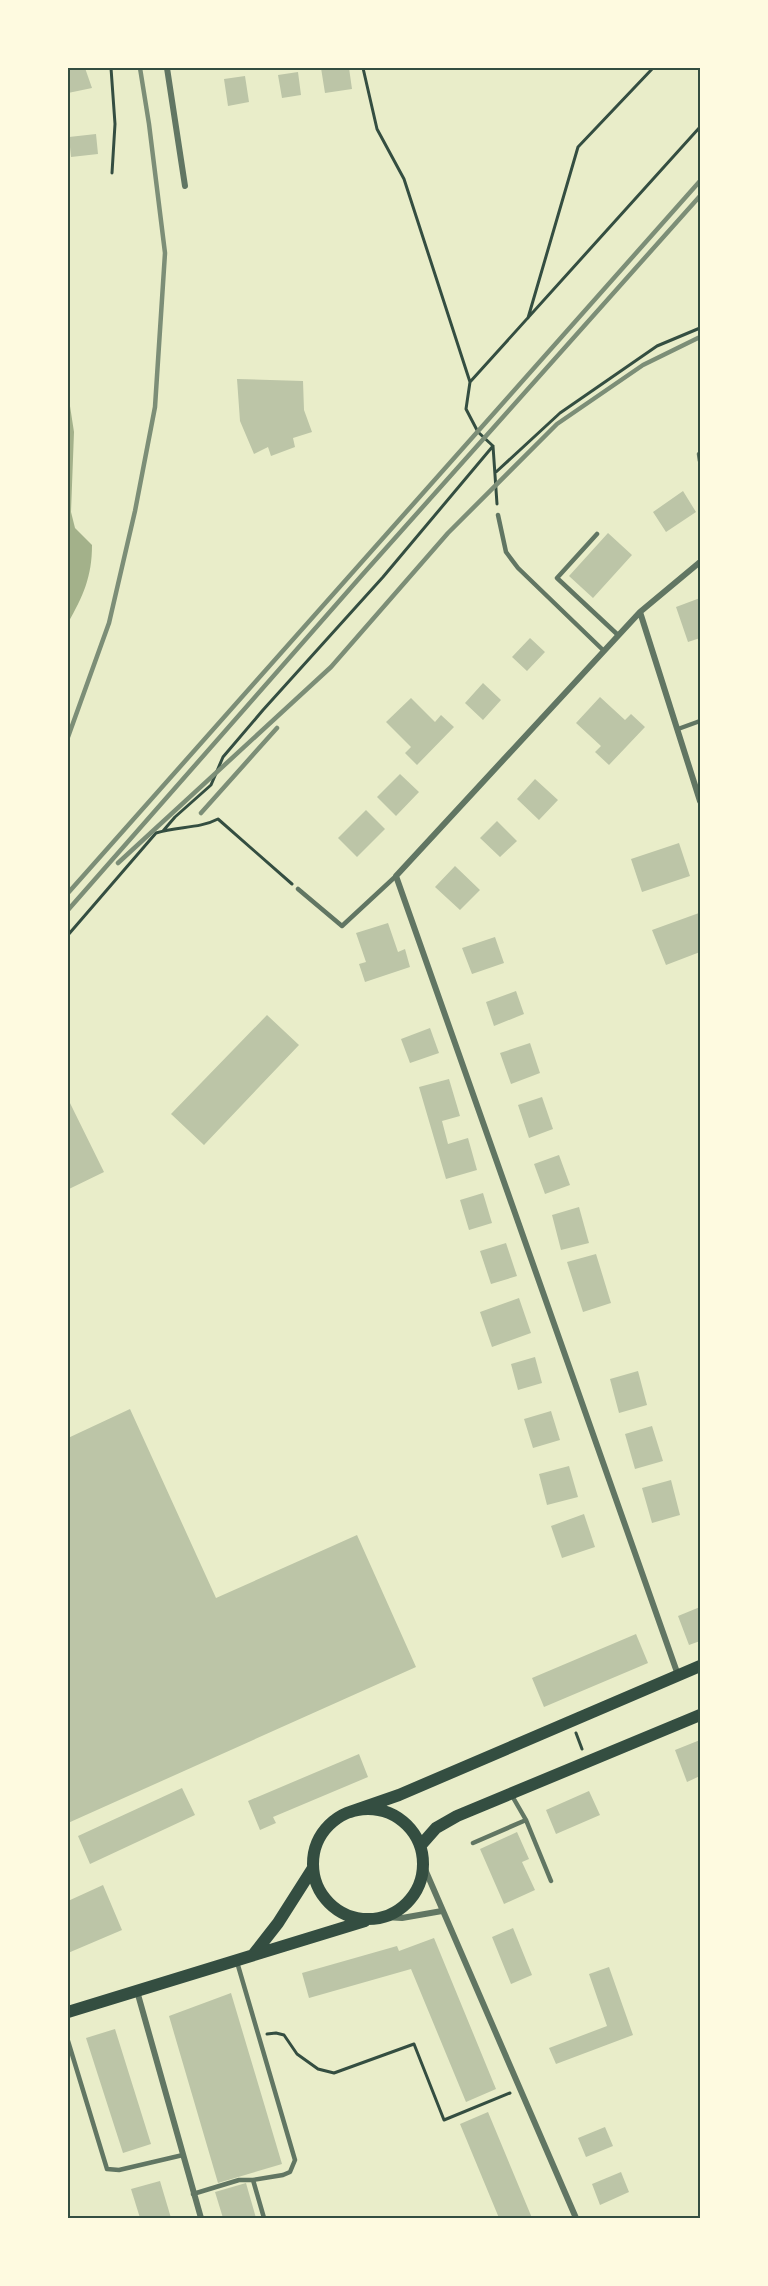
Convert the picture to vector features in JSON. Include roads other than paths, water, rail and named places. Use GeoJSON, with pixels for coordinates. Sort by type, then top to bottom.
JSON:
{"type":"FeatureCollection","features":[{"type":"Feature","properties":{"kind":"main road"},"geometry":{"type":"LineString","coordinates":[[366,1920],[349,1917],[332,1907],[321,1894],[313,1869],[314,1852],[325,1829],[332,1822],[350,1812],[399,1795],[700,1666]]}},
{"type":"Feature","properties":{"kind":"main road"},"geometry":{"type":"LineString","coordinates":[[421,1845],[436,1828],[457,1816],[700,1715]]}},
{"type":"Feature","properties":{"kind":"main road"},"geometry":{"type":"LineString","coordinates":[[68,2012],[399,1911],[410,1901],[421,1884],[424,1868],[421,1845],[410,1827],[386,1811],[365,1809],[350,1812]]}},
{"type":"Feature","properties":{"kind":"main road"},"geometry":{"type":"LineString","coordinates":[[253,1955],[278,1923],[313,1869]]}},
{"type":"Feature","properties":{"kind":"street"},"geometry":{"type":"LineString","coordinates":[[167,68],[185,186]]}},
{"type":"Feature","properties":{"kind":"street"},"geometry":{"type":"LineString","coordinates":[[678,1675],[396,876],[639,612],[700,562]]}},
{"type":"Feature","properties":{"kind":"street"},"geometry":{"type":"LineString","coordinates":[[639,612],[700,801]]}},
{"type":"Feature","properties":{"kind":"street"},"geometry":{"type":"LineString","coordinates":[[424,1868],[576,2218]]}},
{"type":"Feature","properties":{"kind":"street"},"geometry":{"type":"LineString","coordinates":[[384,1917],[402,1918],[442,1911]]}},
{"type":"Feature","properties":{"kind":"street"},"geometry":{"type":"LineString","coordinates":[[137,1991],[201,2218]]}},
{"type":"Feature","properties":{"kind":"lane"},"geometry":{"type":"LineString","coordinates":[[700,453],[700,461]]}},
{"type":"Feature","properties":{"kind":"lane"},"geometry":{"type":"LineString","coordinates":[[498,515],[506,552],[518,568],[604,651]]}},
{"type":"Feature","properties":{"kind":"lane"},"geometry":{"type":"LineString","coordinates":[[597,534],[557,578],[618,635]]}},
{"type":"Feature","properties":{"kind":"lane"},"geometry":{"type":"LineString","coordinates":[[678,729],[700,721]]}},
{"type":"Feature","properties":{"kind":"lane"},"geometry":{"type":"LineString","coordinates":[[298,889],[342,926],[396,876]]}},
{"type":"Feature","properties":{"kind":"lane"},"geometry":{"type":"LineString","coordinates":[[511,1794],[526,1820],[551,1881]]}},
{"type":"Feature","properties":{"kind":"lane"},"geometry":{"type":"LineString","coordinates":[[473,1843],[526,1820]]}},
{"type":"Feature","properties":{"kind":"lane"},"geometry":{"type":"LineString","coordinates":[[194,2194],[239,2180],[283,2175],[290,2172],[295,2160],[236,1959]]}},
{"type":"Feature","properties":{"kind":"lane"},"geometry":{"type":"LineString","coordinates":[[68,2041],[106,2169],[119,2170],[183,2155]]}},
{"type":"Feature","properties":{"kind":"lane"},"geometry":{"type":"LineString","coordinates":[[253,2180],[264,2218]]}},
{"type":"Feature","properties":{"kind":"railway"},"geometry":{"type":"LineString","coordinates":[[68,737],[109,623],[135,511],[155,407],[165,253],[140,68]]}},
{"type":"Feature","properties":{"kind":"railway"},"geometry":{"type":"LineString","coordinates":[[68,893],[700,181]]}},
{"type":"Feature","properties":{"kind":"railway"},"geometry":{"type":"LineString","coordinates":[[68,910],[363,574],[700,196]]}},
{"type":"Feature","properties":{"kind":"railway"},"geometry":{"type":"LineString","coordinates":[[118,863],[331,667],[448,533],[557,424],[643,365],[700,337]]}},
{"type":"Feature","properties":{"kind":"railway"},"geometry":{"type":"LineString","coordinates":[[201,813],[277,728]]}}]}
